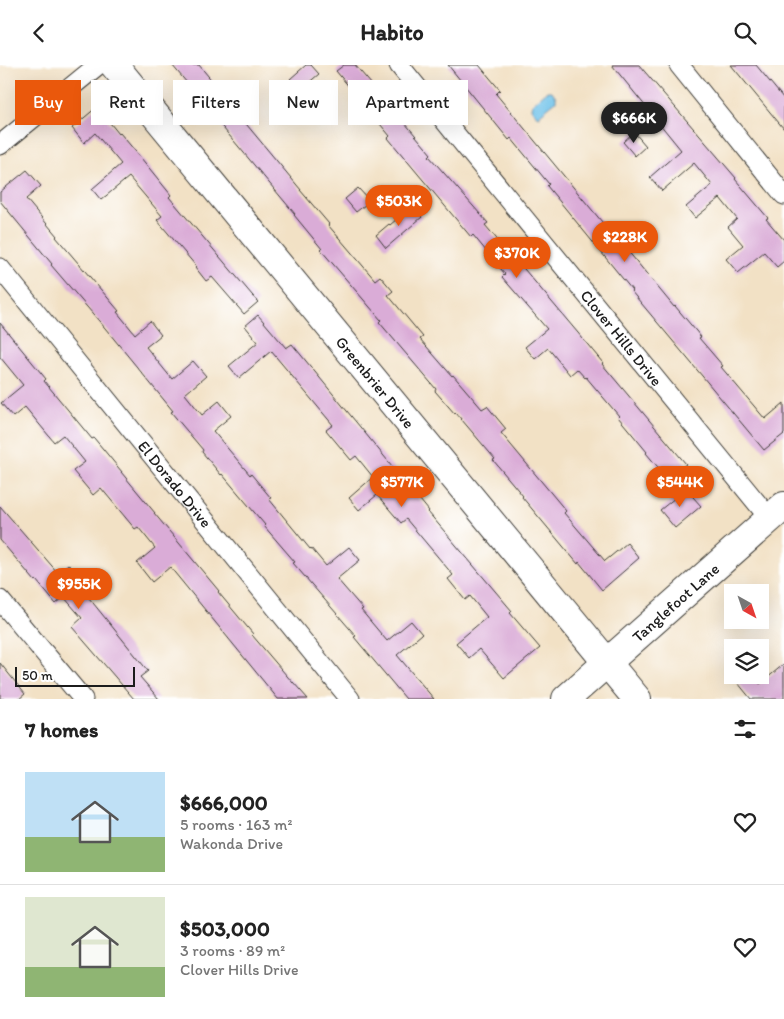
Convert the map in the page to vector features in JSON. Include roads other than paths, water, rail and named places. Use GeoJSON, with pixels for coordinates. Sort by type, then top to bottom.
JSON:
{"type":"FeatureCollection","features":[{"type":"Feature","properties":{"kind":"street"},"geometry":{"type":"LineString","coordinates":[[0,145],[98,65]]}},
{"type":"Feature","properties":{"kind":"street","name":"Greenbrier Drive"},"geometry":{"type":"LineString","coordinates":[[114,65],[637,699]]}},
{"type":"Feature","properties":{"kind":"street","name":"Clover Hills Drive"},"geometry":{"type":"LineString","coordinates":[[399,65],[777,512]]}},
{"type":"Feature","properties":{"kind":"street"},"geometry":{"type":"LineString","coordinates":[[679,65],[784,195]]}},
{"type":"Feature","properties":{"kind":"street","name":"El Dorado Drive"},"geometry":{"type":"LineString","coordinates":[[0,268],[350,699]]}},
{"type":"Feature","properties":{"kind":"street","name":"Tanglefoot Lane"},"geometry":{"type":"LineString","coordinates":[[566,699],[777,512]]}},
{"type":"Feature","properties":{"kind":"street"},"geometry":{"type":"LineString","coordinates":[[0,599],[83,699]]}},
{"type":"Feature","properties":{"kind":"water"},"geometry":{"type":"Polygon","coordinates":[[[547,91],[552,91],[556,101],[540,114],[540,117],[536,116],[531,108],[532,104],[547,91]]]}}]}
